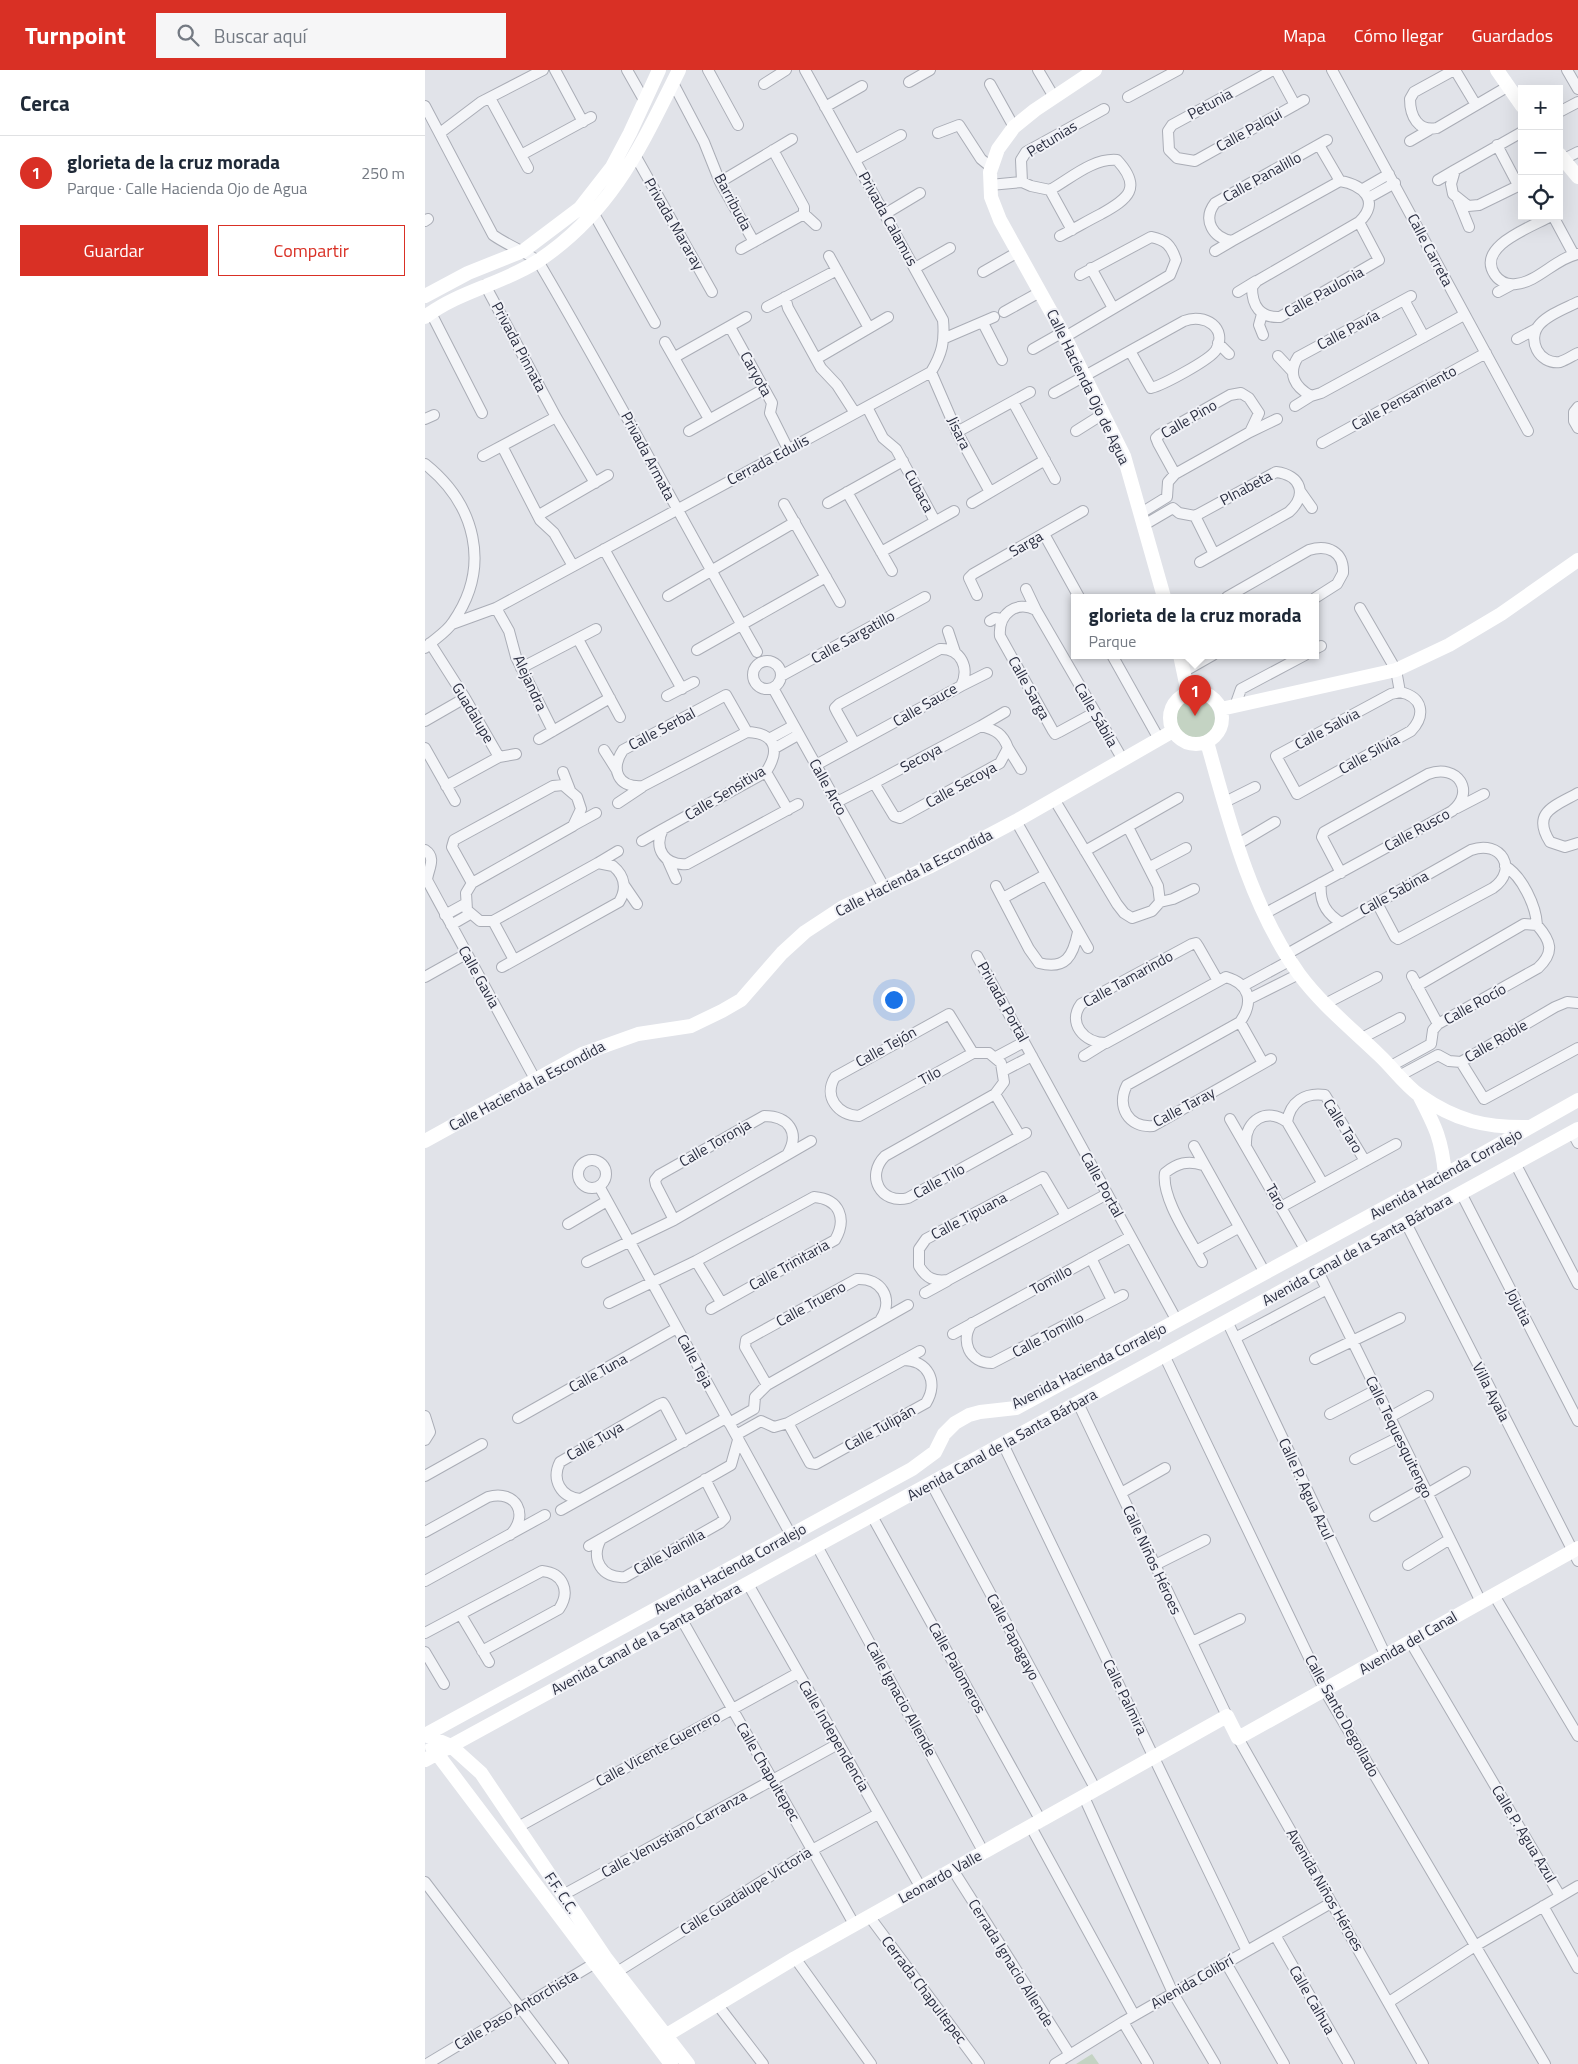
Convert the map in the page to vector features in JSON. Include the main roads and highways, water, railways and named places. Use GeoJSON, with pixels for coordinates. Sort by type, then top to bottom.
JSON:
{"type":"FeatureCollection","features":[{"type":"Feature","properties":{"kind":"main road"},"geometry":{"type":"LineString","coordinates":[[425,296],[468,274],[523,251],[580,208],[612,167],[659,70]]}},
{"type":"Feature","properties":{"kind":"main road"},"geometry":{"type":"LineString","coordinates":[[1497,70],[1518,101]]}},
{"type":"Feature","properties":{"kind":"main road","name":"Calle Hacienda Ojo de Agua"},"geometry":{"type":"LineString","coordinates":[[1091,71],[1014,127],[998,149],[992,168],[991,197],[1000,220],[1064,334],[1124,456],[1163,594]]}},
{"type":"Feature","properties":{"kind":"main road"},"geometry":{"type":"LineString","coordinates":[[428,315],[455,298],[538,261],[594,214],[636,157],[676,76]]}},
{"type":"Feature","properties":{"kind":"main road"},"geometry":{"type":"LineString","coordinates":[[1563,157],[1578,177]]}},
{"type":"Feature","properties":{"kind":"main road"},"geometry":{"type":"LineString","coordinates":[[1221,709],[1396,670],[1449,645],[1501,614],[1578,560]]}},
{"type":"Feature","properties":{"kind":"main road"},"geometry":{"type":"LineString","coordinates":[[1181,659],[1188,693]]}},
{"type":"Feature","properties":{"kind":"main road"},"geometry":{"type":"LineString","coordinates":[[1198,692],[1208,695],[1216,701],[1221,709],[1220,729],[1215,737],[1207,742],[1191,744],[1184,741],[1173,731],[1170,713],[1174,704],[1188,693],[1198,692]]}},
{"type":"Feature","properties":{"kind":"main road","name":"Calle Hacienda la Escondida"},"geometry":{"type":"LineString","coordinates":[[425,1141],[582,1054],[608,1043],[638,1034],[691,1026],[723,1012],[741,1000],[782,953],[805,932],[843,907],[929,867],[1015,821],[1173,731]]}},
{"type":"Feature","properties":{"kind":"main road"},"geometry":{"type":"LineString","coordinates":[[1207,742],[1252,887],[1264,914],[1299,974],[1325,1004],[1419,1095],[1472,1123],[1503,1128],[1531,1127]]}},
{"type":"Feature","properties":{"kind":"main road"},"geometry":{"type":"LineString","coordinates":[[1419,1095],[1438,1132],[1443,1148],[1445,1175]]}},
{"type":"Feature","properties":{"kind":"main road","name":"Avenida Hacienda Corralejo"},"geometry":{"type":"LineString","coordinates":[[425,1735],[913,1469],[935,1452],[944,1434],[955,1423],[969,1415],[1016,1408],[1445,1175],[1578,1100]]}},
{"type":"Feature","properties":{"kind":"main road","name":"Avenida Canal de la Santa Bárbara"},"geometry":{"type":"LineString","coordinates":[[431,1757],[1510,1166],[1576,1134]]}},
{"type":"Feature","properties":{"kind":"main road"},"geometry":{"type":"LineString","coordinates":[[1494,1148],[1510,1166]]}},
{"type":"Feature","properties":{"kind":"main road","name":"Avenida del Canal"},"geometry":{"type":"LineString","coordinates":[[1238,1738],[1411,1643],[1481,1602],[1576,1554]]}},
{"type":"Feature","properties":{"kind":"main road","name":"Avenida Niños Héroes"},"geometry":{"type":"LineString","coordinates":[[1227,1716],[1238,1738]]}},
{"type":"Feature","properties":{"kind":"main road","name":"Leonardo Valle"},"geometry":{"type":"LineString","coordinates":[[660,2038],[854,1924],[1227,1716]]}},
{"type":"Feature","properties":{"kind":"main road","name":"F.F. C.C."},"geometry":{"type":"LineString","coordinates":[[425,1735],[451,1746],[481,1774],[563,1895],[600,1960],[617,1972],[660,2038],[671,2064]]}},
{"type":"Feature","properties":{"kind":"main road","name":"F.F. C.C."},"geometry":{"type":"LineString","coordinates":[[425,1735],[431,1757],[600,1960],[660,2038],[688,2064]]}},
{"type":"Feature","properties":{"kind":"place","name":"glorieta de la cruz morada"},"geometry":{"type":"Point","coordinates":[1195,716]}}]}
